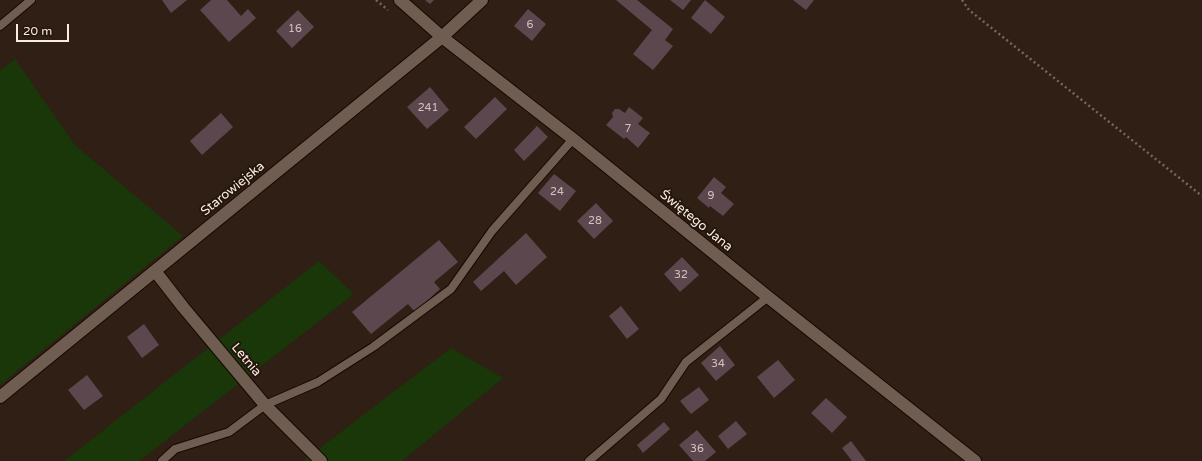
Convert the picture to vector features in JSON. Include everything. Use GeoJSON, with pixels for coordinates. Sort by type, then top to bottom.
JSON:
{"type":"FeatureCollection","features":[{"type":"Feature","properties":{"kind":"street","name":"Świętego Jana"},"geometry":{"type":"LineString","coordinates":[[400,0],[442,37],[573,139],[768,297],[975,461]]}},
{"type":"Feature","properties":{"kind":"street","name":"Starowiejska"},"geometry":{"type":"LineString","coordinates":[[0,397],[442,37],[482,0]]}},
{"type":"Feature","properties":{"kind":"street","name":"Letnia"},"geometry":{"type":"LineString","coordinates":[[155,271],[265,405],[321,461]]}},
{"type":"Feature","properties":{"kind":"lane"},"geometry":{"type":"LineString","coordinates":[[0,26],[31,0]]}},
{"type":"Feature","properties":{"kind":"lane"},"geometry":{"type":"LineString","coordinates":[[162,461],[175,450],[229,432],[265,405],[318,382],[373,347],[451,289],[492,231],[573,139]]}},
{"type":"Feature","properties":{"kind":"lane"},"geometry":{"type":"LineString","coordinates":[[589,461],[661,399],[686,362],[768,297]]}},
{"type":"Feature","properties":{"kind":"path"},"geometry":{"type":"LineString","coordinates":[[962,0],[969,10],[1202,196]]}},
{"type":"Feature","properties":{"kind":"green space"},"geometry":{"type":"Polygon","coordinates":[[[15,59],[75,145],[183,236],[0,385],[0,71],[15,59]]]}},
{"type":"Feature","properties":{"kind":"green space"},"geometry":{"type":"Polygon","coordinates":[[[319,261],[354,294],[139,461],[64,461],[319,261]]]}},
{"type":"Feature","properties":{"kind":"green space"},"geometry":{"type":"Polygon","coordinates":[[[451,348],[503,378],[402,461],[303,461],[451,348]]]}},
{"type":"Feature","properties":{"kind":"building"},"geometry":{"type":"Polygon","coordinates":[[[162,0],[187,0],[171,13],[162,0]]]}},
{"type":"Feature","properties":{"kind":"building"},"geometry":{"type":"Polygon","coordinates":[[[211,0],[227,0],[241,16],[248,9],[256,18],[229,42],[200,10],[211,0]]]}},
{"type":"Feature","properties":{"kind":"building"},"geometry":{"type":"Polygon","coordinates":[[[425,0],[434,0],[430,4],[425,0]]]}},
{"type":"Feature","properties":{"kind":"building"},"geometry":{"type":"Polygon","coordinates":[[[616,0],[637,0],[673,29],[665,40],[673,46],[653,70],[633,54],[652,30],[616,0]]]}},
{"type":"Feature","properties":{"kind":"building"},"geometry":{"type":"Polygon","coordinates":[[[670,0],[691,0],[683,10],[670,0]]]}},
{"type":"Feature","properties":{"kind":"building"},"geometry":{"type":"Polygon","coordinates":[[[705,0],[725,17],[711,34],[691,18],[705,0]]]}},
{"type":"Feature","properties":{"kind":"building"},"geometry":{"type":"Polygon","coordinates":[[[793,0],[814,0],[806,10],[793,0]]]}},
{"type":"Feature","properties":{"kind":"building"},"geometry":{"type":"Polygon","coordinates":[[[528,9],[546,24],[532,41],[514,26],[528,9]]]}},
{"type":"Feature","properties":{"kind":"building"},"geometry":{"type":"Polygon","coordinates":[[[298,10],[314,27],[292,48],[276,31],[298,10]]]}},
{"type":"Feature","properties":{"kind":"building"},"geometry":{"type":"Polygon","coordinates":[[[430,87],[449,110],[427,129],[407,107],[430,87]]]}},
{"type":"Feature","properties":{"kind":"building"},"geometry":{"type":"Polygon","coordinates":[[[495,97],[507,109],[476,139],[464,127],[495,97]]]}},
{"type":"Feature","properties":{"kind":"building"},"geometry":{"type":"Polygon","coordinates":[[[629,107],[643,118],[638,124],[650,133],[638,148],[626,137],[624,139],[606,125],[613,117],[612,113],[615,109],[619,109],[625,113],[629,107]]]}},
{"type":"Feature","properties":{"kind":"building"},"geometry":{"type":"Polygon","coordinates":[[[221,113],[233,127],[202,155],[190,141],[221,113]]]}},
{"type":"Feature","properties":{"kind":"building"},"geometry":{"type":"Polygon","coordinates":[[[537,126],[548,137],[524,161],[514,150],[537,126]]]}},
{"type":"Feature","properties":{"kind":"building"},"geometry":{"type":"Polygon","coordinates":[[[554,174],[576,191],[560,211],[538,193],[554,174]]]}},
{"type":"Feature","properties":{"kind":"building"},"geometry":{"type":"Polygon","coordinates":[[[714,177],[726,187],[721,193],[734,204],[723,216],[710,206],[709,208],[697,198],[714,177]]]}},
{"type":"Feature","properties":{"kind":"building"},"geometry":{"type":"Polygon","coordinates":[[[596,203],[613,221],[594,239],[577,221],[596,203]]]}},
{"type":"Feature","properties":{"kind":"building"},"geometry":{"type":"Polygon","coordinates":[[[526,233],[547,257],[516,285],[504,271],[481,291],[473,282],[526,233]]]}},
{"type":"Feature","properties":{"kind":"building"},"geometry":{"type":"Polygon","coordinates":[[[439,240],[458,262],[434,282],[440,289],[415,312],[408,304],[371,334],[352,312],[439,240]]]}},
{"type":"Feature","properties":{"kind":"building"},"geometry":{"type":"Polygon","coordinates":[[[682,257],[699,275],[680,292],[664,274],[682,257]]]}},
{"type":"Feature","properties":{"kind":"building"},"geometry":{"type":"Polygon","coordinates":[[[621,306],[639,329],[627,339],[609,316],[621,306]]]}},
{"type":"Feature","properties":{"kind":"building"},"geometry":{"type":"Polygon","coordinates":[[[144,324],[159,345],[142,358],[127,337],[144,324]]]}},
{"type":"Feature","properties":{"kind":"building"},"geometry":{"type":"Polygon","coordinates":[[[720,346],[735,365],[716,381],[701,363],[720,346]]]}},
{"type":"Feature","properties":{"kind":"building"},"geometry":{"type":"Polygon","coordinates":[[[778,360],[795,380],[774,398],[757,377],[778,360]]]}},
{"type":"Feature","properties":{"kind":"building"},"geometry":{"type":"Polygon","coordinates":[[[87,375],[103,396],[84,410],[68,390],[87,375]]]}},
{"type":"Feature","properties":{"kind":"building"},"geometry":{"type":"Polygon","coordinates":[[[699,387],[709,400],[691,414],[680,401],[699,387]]]}},
{"type":"Feature","properties":{"kind":"building"},"geometry":{"type":"Polygon","coordinates":[[[826,398],[847,417],[832,433],[811,413],[826,398]]]}},
{"type":"Feature","properties":{"kind":"building"},"geometry":{"type":"Polygon","coordinates":[[[736,421],[747,434],[728,449],[718,436],[736,421]]]}},
{"type":"Feature","properties":{"kind":"building"},"geometry":{"type":"Polygon","coordinates":[[[664,422],[670,429],[643,453],[637,445],[664,422]]]}},
{"type":"Feature","properties":{"kind":"building"},"geometry":{"type":"Polygon","coordinates":[[[697,430],[716,452],[705,461],[693,461],[679,445],[697,430]]]}},
{"type":"Feature","properties":{"kind":"building"},"geometry":{"type":"Polygon","coordinates":[[[851,441],[866,461],[852,461],[842,448],[851,441]]]}}]}
